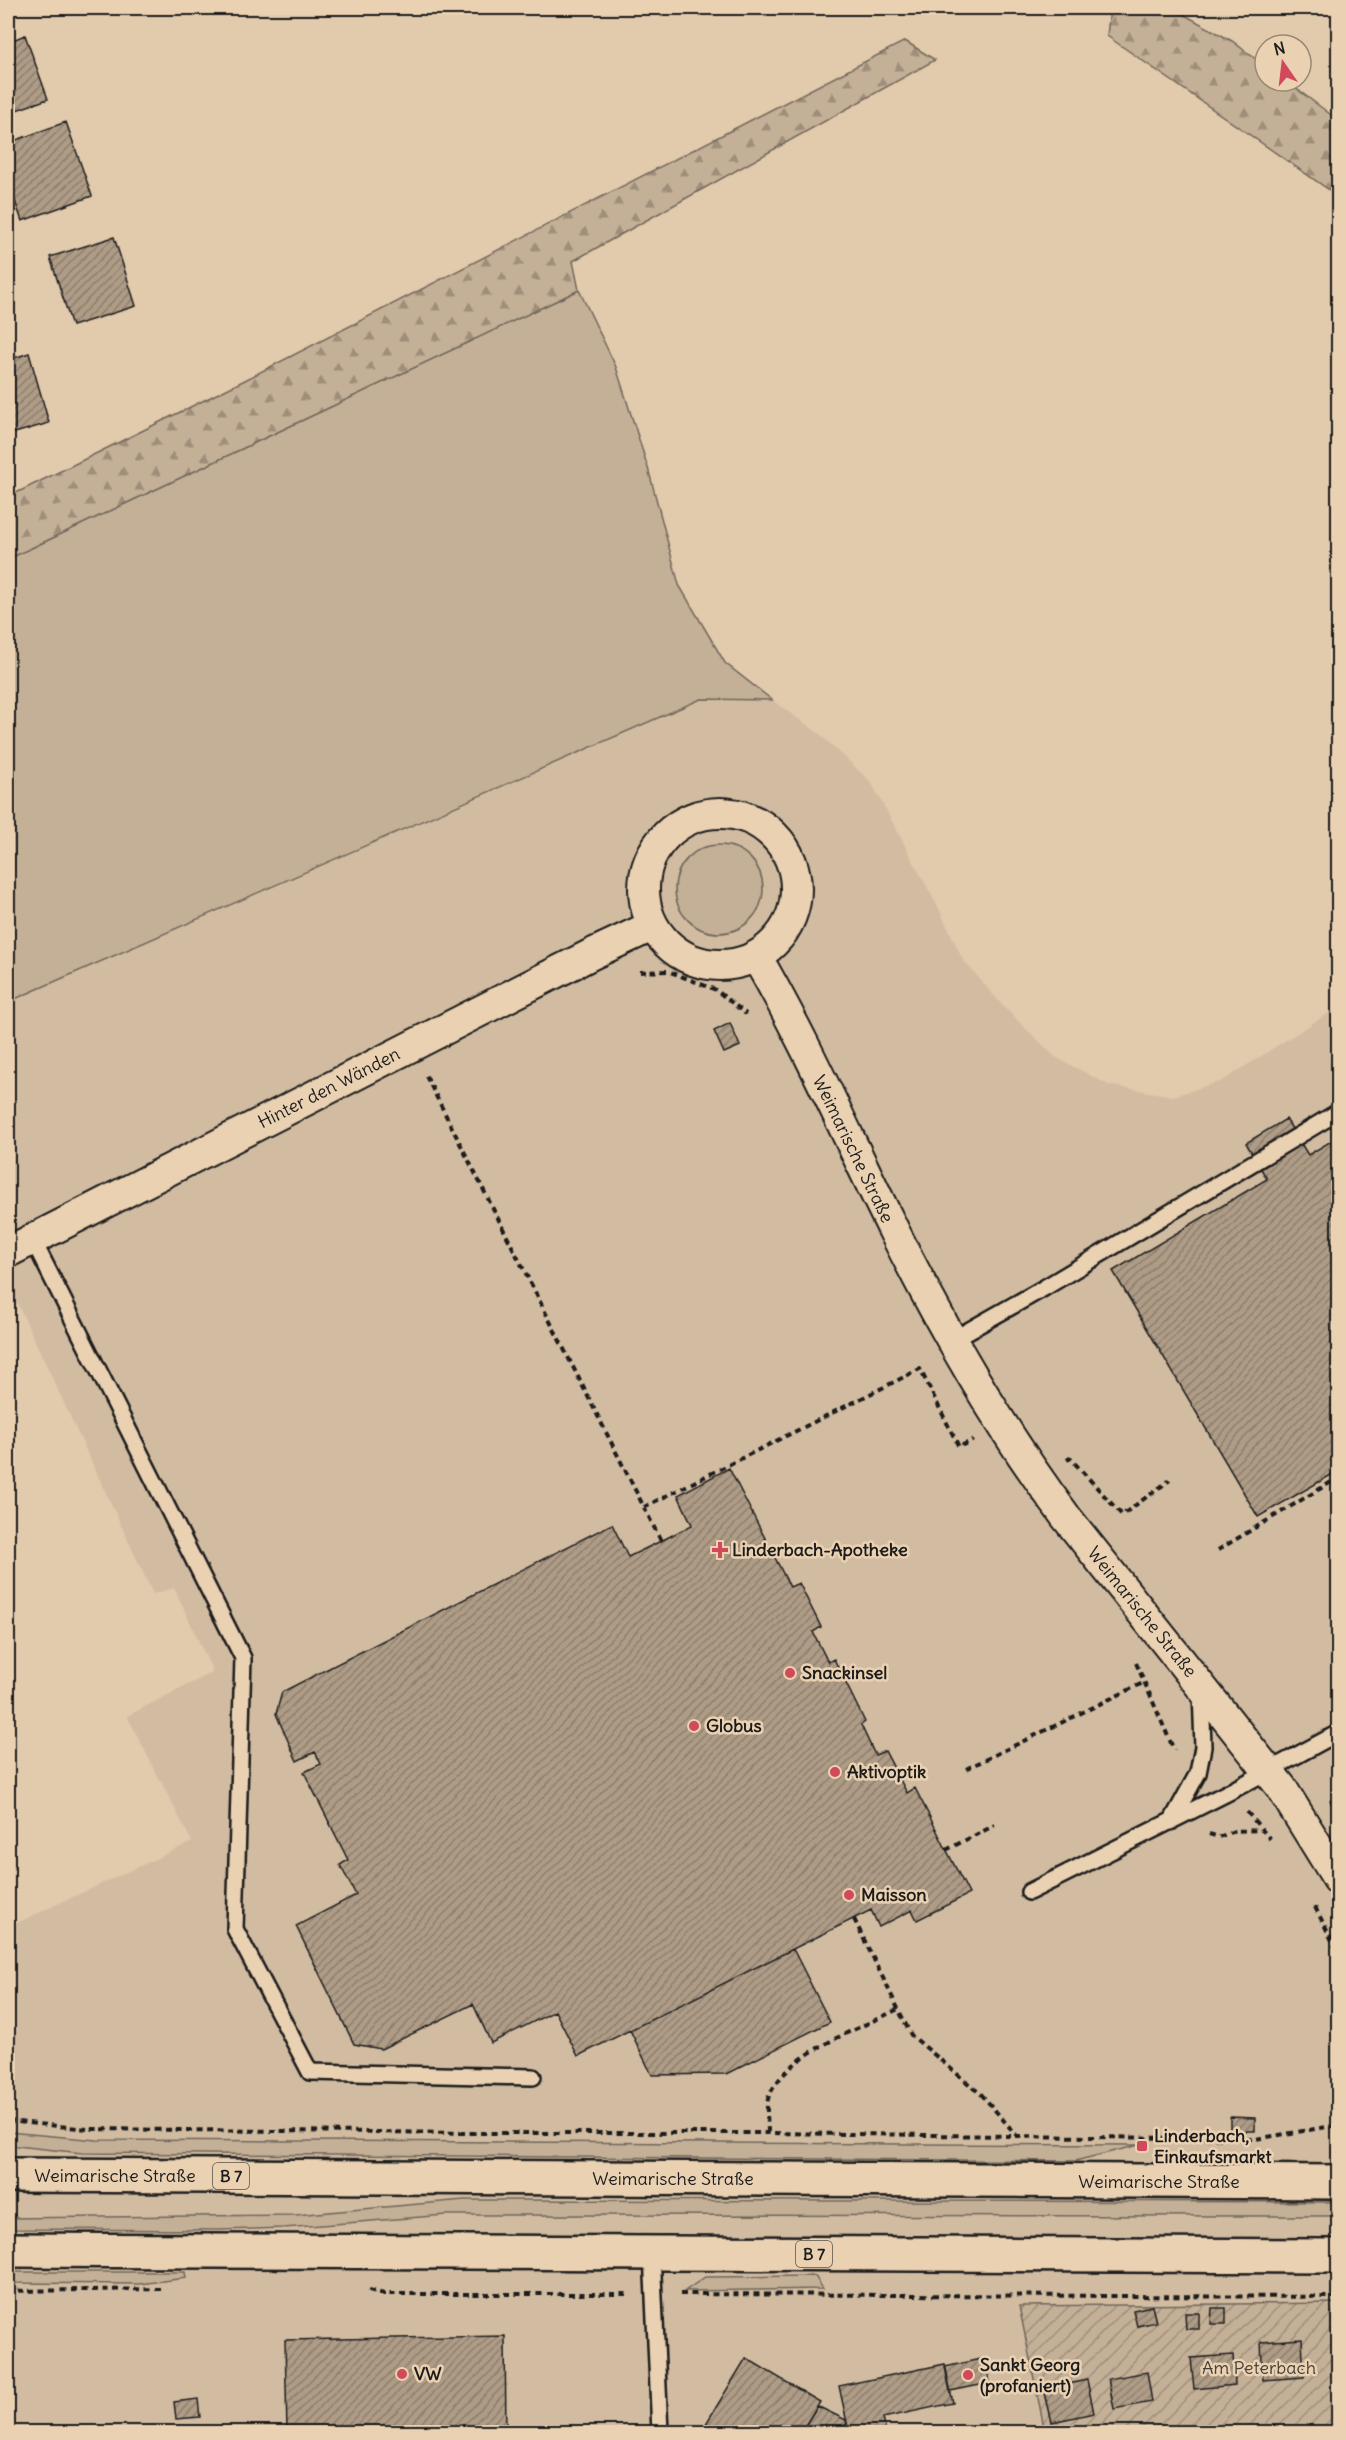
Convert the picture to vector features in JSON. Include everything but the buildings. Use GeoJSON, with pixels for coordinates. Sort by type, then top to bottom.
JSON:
{"type":"FeatureCollection","features":[{"type":"Feature","properties":{"kind":"main road","name":"Weimarische Straße"},"geometry":{"type":"LineString","coordinates":[[8,2175],[1338,2182]]}},
{"type":"Feature","properties":{"kind":"main road","name":"B 7"},"geometry":{"type":"LineString","coordinates":[[8,2250],[1338,2256]]}},
{"type":"Feature","properties":{"kind":"street"},"geometry":{"type":"LineString","coordinates":[[716,812],[741,815],[764,826],[783,844],[794,867],[797,893],[791,918],[777,940],[756,956],[734,964],[710,965],[687,958],[667,945],[652,926],[644,902],[644,876],[652,851],[668,831],[690,818],[716,812]]}},
{"type":"Feature","properties":{"kind":"street","name":"Hinter den Wänden"},"geometry":{"type":"LineString","coordinates":[[20,1246],[592,954],[652,926]]}},
{"type":"Feature","properties":{"kind":"street","name":"Weimarische Straße"},"geometry":{"type":"LineString","coordinates":[[756,956],[788,1015],[896,1235],[952,1340],[1038,1479],[1268,1770],[1297,1810],[1338,1879]]}},
{"type":"Feature","properties":{"kind":"lane"},"geometry":{"type":"LineString","coordinates":[[952,1340],[1044,1288],[1338,1112]]}},
{"type":"Feature","properties":{"kind":"lane"},"geometry":{"type":"LineString","coordinates":[[20,1246],[243,1658],[235,1929],[310,2072],[533,2077]]}},
{"type":"Feature","properties":{"kind":"lane"},"geometry":{"type":"LineString","coordinates":[[1171,1822],[1198,1773],[1203,1747],[1201,1684]]}},
{"type":"Feature","properties":{"kind":"lane"},"geometry":{"type":"LineString","coordinates":[[1029,1892],[1171,1822],[1338,1733]]}},
{"type":"Feature","properties":{"kind":"lane"},"geometry":{"type":"LineString","coordinates":[[652,2253],[660,2433]]}},
{"type":"Feature","properties":{"kind":"path"},"geometry":{"type":"LineString","coordinates":[[411,1046],[661,1541]]}},
{"type":"Feature","properties":{"kind":"path"},"geometry":{"type":"LineString","coordinates":[[644,1507],[920,1369],[959,1447],[974,1439]]}},
{"type":"Feature","properties":{"kind":"path"},"geometry":{"type":"LineString","coordinates":[[1218,1550],[1338,1478]]}},
{"type":"Feature","properties":{"kind":"path"},"geometry":{"type":"LineString","coordinates":[[966,1769],[1143,1683]]}},
{"type":"Feature","properties":{"kind":"path"},"geometry":{"type":"LineString","coordinates":[[946,1850],[995,1825]]}},
{"type":"Feature","properties":{"kind":"path"},"geometry":{"type":"LineString","coordinates":[[854,1919],[911,2035],[982,2095],[1017,2137]]}},
{"type":"Feature","properties":{"kind":"path"},"geometry":{"type":"LineString","coordinates":[[768,2133],[768,2097],[783,2076],[807,2053],[898,2009]]}},
{"type":"Feature","properties":{"kind":"path"},"geometry":{"type":"LineString","coordinates":[[8,2121],[88,2129],[768,2133],[1256,2139],[1338,2125]]}},
{"type":"Feature","properties":{"kind":"shaded area"},"geometry":{"type":"Polygon","coordinates":[[[702,699],[772,700],[820,734],[871,782],[940,911],[963,960],[1004,1007],[1055,1057],[1109,1085],[1173,1096],[1222,1081],[1338,1007],[1338,2303],[1019,2306],[1045,2432],[8,2432],[8,1927],[192,1842],[127,1716],[213,1672],[174,1588],[153,1594],[15,1298],[8,1275],[8,1002],[702,699]]]}},
{"type":"Feature","properties":{"kind":"green space"},"geometry":{"type":"Polygon","coordinates":[[[1110,8],[1172,8],[1232,41],[1253,57],[1253,93],[1302,93],[1338,120],[1338,196],[1107,36],[1110,8]]]}},
{"type":"Feature","properties":{"kind":"green space"},"geometry":{"type":"Polygon","coordinates":[[[905,41],[935,60],[573,261],[579,290],[8,559],[8,497],[243,381],[905,41]]]}},
{"type":"Feature","properties":{"kind":"green space"},"geometry":{"type":"Polygon","coordinates":[[[579,290],[616,367],[648,468],[679,585],[725,663],[772,700],[701,699],[8,1002],[8,559],[579,290]]]}},
{"type":"Feature","properties":{"kind":"green space"},"geometry":{"type":"Polygon","coordinates":[[[719,845],[744,852],[756,864],[763,889],[756,914],[744,926],[719,933],[694,926],[682,914],[675,889],[682,864],[694,852],[719,845]]]}},
{"type":"Feature","properties":{"kind":"green space"},"geometry":{"type":"Polygon","coordinates":[[[8,2132],[97,2140],[1139,2145],[1075,2161],[82,2153],[8,2145],[8,2132]]]}},
{"type":"Feature","properties":{"kind":"green space"},"geometry":{"type":"Polygon","coordinates":[[[464,2200],[1338,2202],[1338,2216],[446,2215],[284,2228],[8,2229],[8,2218],[295,2215],[464,2200]]]}},
{"type":"Feature","properties":{"kind":"green space"},"geometry":{"type":"Polygon","coordinates":[[[8,2272],[185,2272],[186,2278],[139,2284],[8,2283],[8,2272]]]}},
{"type":"Feature","properties":{"kind":"green space"},"geometry":{"type":"Polygon","coordinates":[[[815,2276],[823,2289],[685,2291],[705,2277],[815,2276]]]}},
{"type":"Feature","properties":{"kind":"green space","name":"Am Peterbach"},"geometry":{"type":"Polygon","coordinates":[[[1338,2303],[1338,2432],[1045,2432],[1019,2306],[1338,2303]]]}},
{"type":"Feature","properties":{"kind":"place","name":"Linderbach-Apotheke"},"geometry":{"type":"Point","coordinates":[720,1550]}},
{"type":"Feature","properties":{"kind":"place","name":"Snackinsel"},"geometry":{"type":"Point","coordinates":[790,1673]}},
{"type":"Feature","properties":{"kind":"place","name":"Globus"},"geometry":{"type":"Point","coordinates":[694,1726]}},
{"type":"Feature","properties":{"kind":"place","name":"Aktivoptik"},"geometry":{"type":"Point","coordinates":[835,1772]}},
{"type":"Feature","properties":{"kind":"place","name":"Maisson"},"geometry":{"type":"Point","coordinates":[849,1895]}},
{"type":"Feature","properties":{"kind":"place","name":"Linderbach, Einkaufsmarkt"},"geometry":{"type":"Point","coordinates":[1142,2146]}},
{"type":"Feature","properties":{"kind":"place","name":"VW"},"geometry":{"type":"Point","coordinates":[402,2374]}},
{"type":"Feature","properties":{"kind":"place","name":"Sankt Georg (profaniert)"},"geometry":{"type":"Point","coordinates":[968,2375]}}]}
